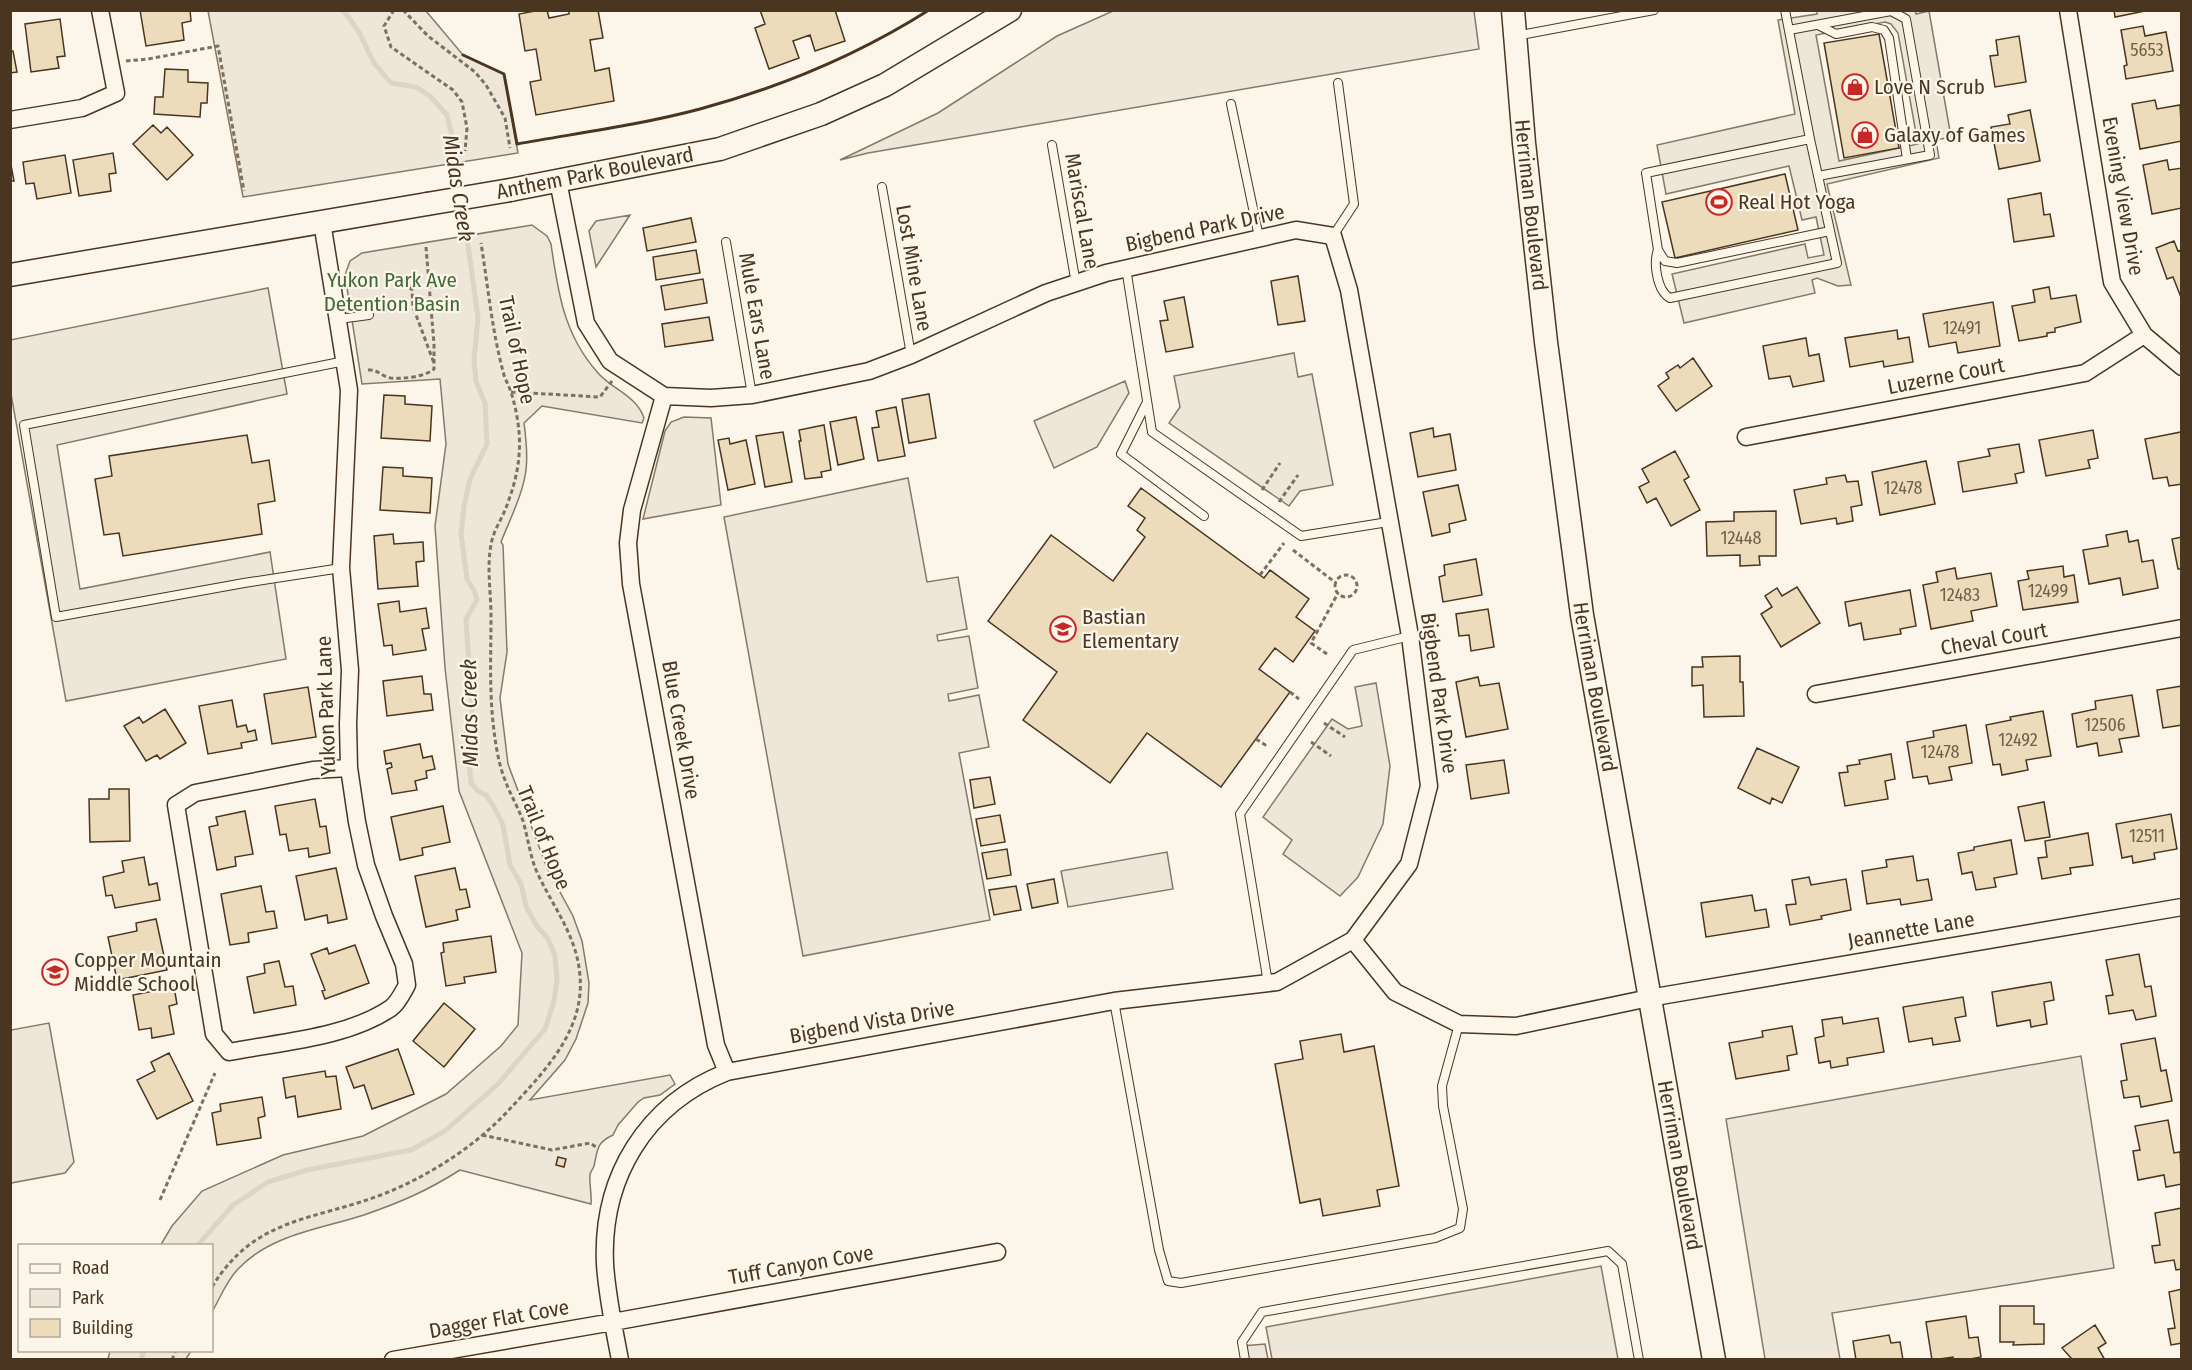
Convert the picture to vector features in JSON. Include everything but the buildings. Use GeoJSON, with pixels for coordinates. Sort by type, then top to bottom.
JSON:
{"type":"FeatureCollection","features":[{"type":"Feature","properties":{"kind":"main road","name":"Anthem Park Boulevard"},"geometry":{"type":"LineString","coordinates":[[10,275],[510,190],[720,148],[821,114],[885,85],[1010,10]]}},
{"type":"Feature","properties":{"kind":"main road","name":"Herriman Boulevard"},"geometry":{"type":"LineString","coordinates":[[1513,10],[1544,331],[1580,603],[1714,1359]]}},
{"type":"Feature","properties":{"kind":"street"},"geometry":{"type":"LineString","coordinates":[[10,120],[82,108],[116,93],[100,10]]}},
{"type":"Feature","properties":{"kind":"street","name":"Evening View Drive"},"geometry":{"type":"LineString","coordinates":[[2068,10],[2112,282],[2144,335],[2181,367]]}},
{"type":"Feature","properties":{"kind":"street"},"geometry":{"type":"LineString","coordinates":[[558,181],[586,323],[610,361],[664,396]]}},
{"type":"Feature","properties":{"kind":"street","name":"Yukon Park Lane"},"geometry":{"type":"LineString","coordinates":[[322,222],[349,390],[341,568],[351,670],[348,724],[349,768],[366,865],[404,964],[407,985],[393,1006],[363,1022],[333,1032],[229,1052],[214,1034],[176,805],[195,793],[313,770],[349,768]]}},
{"type":"Feature","properties":{"kind":"street","name":"Bigbend Park Drive"},"geometry":{"type":"LineString","coordinates":[[664,396],[711,398],[752,395],[869,371],[911,355],[1046,293],[1126,268],[1296,230],[1333,236],[1349,291],[1410,636],[1429,786],[1409,864],[1353,940]]}},
{"type":"Feature","properties":{"kind":"street","name":"Luzerne Court"},"geometry":{"type":"LineString","coordinates":[[1746,437],[2085,373],[2144,335]]}},
{"type":"Feature","properties":{"kind":"street","name":"Blue Creek Drive"},"geometry":{"type":"LineString","coordinates":[[664,396],[632,510],[628,543],[631,584],[716,1045],[727,1072]]}},
{"type":"Feature","properties":{"kind":"street","name":"Cheval Court"},"geometry":{"type":"LineString","coordinates":[[1815,694],[2181,627]]}},
{"type":"Feature","properties":{"kind":"street","name":"Jeannette Lane"},"geometry":{"type":"LineString","coordinates":[[1459,1024],[1516,1026],[1649,998],[2181,907]]}},
{"type":"Feature","properties":{"kind":"street"},"geometry":{"type":"LineString","coordinates":[[1353,940],[1395,992],[1459,1024]]}},
{"type":"Feature","properties":{"kind":"street","name":"Bigbend Vista Drive"},"geometry":{"type":"LineString","coordinates":[[620,1359],[607,1284],[605,1244],[610,1202],[616,1181],[634,1146],[666,1108],[693,1088],[727,1072],[1114,1000],[1277,982],[1353,940]]}},
{"type":"Feature","properties":{"kind":"street","name":"Tuff Canyon Cove"},"geometry":{"type":"LineString","coordinates":[[613,1322],[997,1252]]}},
{"type":"Feature","properties":{"kind":"street","name":"Dagger Flat Cove"},"geometry":{"type":"LineString","coordinates":[[393,1359],[613,1322]]}},
{"type":"Feature","properties":{"kind":"lane"},"geometry":{"type":"LineString","coordinates":[[1515,36],[1623,13],[1654,10]]}},
{"type":"Feature","properties":{"kind":"lane"},"geometry":{"type":"LineString","coordinates":[[1658,250],[1655,257],[1661,290],[1670,298],[1837,263],[1785,10]]}},
{"type":"Feature","properties":{"kind":"lane"},"geometry":{"type":"LineString","coordinates":[[1789,30],[1891,11],[1906,19],[1930,154],[1818,176]]}},
{"type":"Feature","properties":{"kind":"lane"},"geometry":{"type":"LineString","coordinates":[[1818,25],[1836,34],[1872,27],[1884,30],[1889,38],[1907,159]]}},
{"type":"Feature","properties":{"kind":"lane"},"geometry":{"type":"LineString","coordinates":[[1333,236],[1354,204],[1338,83]]}},
{"type":"Feature","properties":{"kind":"lane"},"geometry":{"type":"LineString","coordinates":[[1231,104],[1258,237]]}},
{"type":"Feature","properties":{"kind":"lane"},"geometry":{"type":"LineString","coordinates":[[1810,139],[1646,173],[1658,250],[1665,261],[1677,263],[1830,231]]}},
{"type":"Feature","properties":{"kind":"lane","name":"Mariscal Lane"},"geometry":{"type":"LineString","coordinates":[[1052,145],[1076,284]]}},
{"type":"Feature","properties":{"kind":"lane","name":"Lost Mine Lane"},"geometry":{"type":"LineString","coordinates":[[882,187],[911,355]]}},
{"type":"Feature","properties":{"kind":"lane","name":"Mule Ears Lane"},"geometry":{"type":"LineString","coordinates":[[726,242],[752,395]]}},
{"type":"Feature","properties":{"kind":"lane"},"geometry":{"type":"LineString","coordinates":[[1126,268],[1152,432],[1301,536],[1389,522]]}},
{"type":"Feature","properties":{"kind":"lane"},"geometry":{"type":"LineString","coordinates":[[339,320],[369,315]]}},
{"type":"Feature","properties":{"kind":"lane"},"geometry":{"type":"LineString","coordinates":[[341,568],[56,617],[24,425],[345,361]]}},
{"type":"Feature","properties":{"kind":"lane"},"geometry":{"type":"LineString","coordinates":[[1147,401],[1121,454],[1204,516]]}},
{"type":"Feature","properties":{"kind":"lane"},"geometry":{"type":"LineString","coordinates":[[1268,983],[1240,814],[1353,650],[1410,636]]}},
{"type":"Feature","properties":{"kind":"lane"},"geometry":{"type":"LineString","coordinates":[[1114,1000],[1159,1250],[1168,1281],[1181,1283],[1435,1238],[1460,1228],[1463,1209],[1444,1117],[1442,1086],[1459,1024]]}},
{"type":"Feature","properties":{"kind":"lane"},"geometry":{"type":"LineString","coordinates":[[1245,1359],[1242,1342],[1262,1312],[1608,1251],[1622,1264],[1639,1359]]}},
{"type":"Feature","properties":{"kind":"path"},"geometry":{"type":"LineString","coordinates":[[394,10],[384,26],[391,47],[453,90],[462,102],[467,128],[465,151]]}},
{"type":"Feature","properties":{"kind":"path"},"geometry":{"type":"LineString","coordinates":[[403,10],[428,36],[475,72],[486,85],[505,118],[510,148]]}},
{"type":"Feature","properties":{"kind":"path"},"geometry":{"type":"LineString","coordinates":[[109,62],[140,60],[218,46],[244,191]]}},
{"type":"Feature","properties":{"kind":"path","name":"Trail of Hope"},"geometry":{"type":"LineString","coordinates":[[213,1286],[227,1266],[261,1235],[286,1224],[387,1192],[434,1169],[482,1136],[549,1065],[567,1039],[579,997],[580,976],[575,950],[566,923],[537,871],[520,814],[504,779],[494,732],[488,561],[492,537],[516,479],[520,454],[517,418],[496,338],[481,243]]}},
{"type":"Feature","properties":{"kind":"path"},"geometry":{"type":"LineString","coordinates":[[368,370],[373,369],[390,378],[430,373],[434,369],[432,310],[426,247]]}},
{"type":"Feature","properties":{"kind":"path"},"geometry":{"type":"LineString","coordinates":[[404,282],[412,290],[413,307],[434,365]]}},
{"type":"Feature","properties":{"kind":"path"},"geometry":{"type":"LineString","coordinates":[[511,393],[600,397],[609,386]]}},
{"type":"Feature","properties":{"kind":"path"},"geometry":{"type":"LineString","coordinates":[[1262,490],[1280,463]]}},
{"type":"Feature","properties":{"kind":"path"},"geometry":{"type":"LineString","coordinates":[[1279,502],[1298,475]]}},
{"type":"Feature","properties":{"kind":"path"},"geometry":{"type":"LineString","coordinates":[[1260,575],[1284,543]]}},
{"type":"Feature","properties":{"kind":"path"},"geometry":{"type":"LineString","coordinates":[[1293,550],[1336,583],[1338,593],[1311,643],[1327,654]]}},
{"type":"Feature","properties":{"kind":"path"},"geometry":{"type":"LineString","coordinates":[[1336,583],[1340,577],[1347,575],[1353,577],[1357,583],[1356,591],[1351,596],[1344,597],[1338,593]]}},
{"type":"Feature","properties":{"kind":"path"},"geometry":{"type":"LineString","coordinates":[[1290,692],[1299,699]]}},
{"type":"Feature","properties":{"kind":"path"},"geometry":{"type":"LineString","coordinates":[[1324,723],[1345,737]]}},
{"type":"Feature","properties":{"kind":"path"},"geometry":{"type":"LineString","coordinates":[[1256,739],[1267,746]]}},
{"type":"Feature","properties":{"kind":"path"},"geometry":{"type":"LineString","coordinates":[[1311,742],[1331,756]]}},
{"type":"Feature","properties":{"kind":"path"},"geometry":{"type":"LineString","coordinates":[[160,1200],[215,1073]]}},
{"type":"Feature","properties":{"kind":"path"},"geometry":{"type":"LineString","coordinates":[[482,1136],[552,1150],[590,1143],[596,1147]]}},
{"type":"Feature","properties":{"kind":"green space"},"geometry":{"type":"Polygon","coordinates":[[[208,11],[426,11],[463,55],[504,74],[518,153],[243,197],[208,11]]]}},
{"type":"Feature","properties":{"kind":"green space"},"geometry":{"type":"Polygon","coordinates":[[[1113,11],[1474,11],[1479,49],[868,153],[840,160],[938,113],[1057,36],[1113,11]]]}},
{"type":"Feature","properties":{"kind":"green space"},"geometry":{"type":"Polygon","coordinates":[[[630,215],[596,267],[589,231],[596,221],[630,215]]]}},
{"type":"Feature","properties":{"kind":"green space","name":"Yukon Park Ave Detention Basin"},"geometry":{"type":"Polygon","coordinates":[[[532,225],[547,236],[551,244],[564,313],[577,344],[598,373],[641,410],[644,418],[642,423],[542,406],[524,423],[527,464],[519,497],[501,542],[503,545],[507,652],[500,698],[508,764],[547,868],[573,916],[582,941],[589,983],[588,1003],[576,1039],[565,1060],[530,1100],[670,1075],[675,1084],[660,1095],[644,1098],[638,1102],[618,1125],[613,1135],[601,1144],[590,1174],[591,1204],[460,1170],[425,1190],[390,1205],[364,1215],[297,1234],[266,1248],[251,1257],[234,1273],[213,1310],[213,1244],[161,1244],[172,1226],[202,1191],[283,1155],[363,1136],[446,1094],[501,1046],[518,1025],[522,953],[459,791],[445,668],[435,526],[446,444],[440,379],[362,384],[345,275],[350,261],[362,253],[532,225]]]}},
{"type":"Feature","properties":{"kind":"green space"},"geometry":{"type":"Polygon","coordinates":[[[1125,381],[1129,393],[1097,447],[1054,468],[1034,421],[1125,381]]]}},
{"type":"Feature","properties":{"kind":"green space"},"geometry":{"type":"Polygon","coordinates":[[[684,417],[711,418],[721,505],[643,519],[665,431],[671,422],[684,417]]]}},
{"type":"Feature","properties":{"kind":"green space"},"geometry":{"type":"Polygon","coordinates":[[[908,478],[927,582],[958,577],[967,629],[937,635],[938,641],[969,636],[978,688],[948,694],[949,701],[979,695],[989,747],[959,753],[990,920],[803,956],[724,517],[908,478]]]}},
{"type":"Feature","properties":{"kind":"green space"},"geometry":{"type":"Polygon","coordinates":[[[1167,852],[1173,889],[1068,907],[1061,871],[1167,852]]]}},
{"type":"Feature","properties":{"kind":"green space"},"geometry":{"type":"Polygon","coordinates":[[[49,1023],[74,1162],[65,1173],[11,1183],[11,1030],[49,1023]]]}},
{"type":"Feature","properties":{"kind":"green space"},"geometry":{"type":"Polygon","coordinates":[[[2081,1056],[2114,1268],[1832,1313],[1840,1359],[1765,1359],[1726,1119],[2081,1056]]]}},
{"type":"Feature","properties":{"kind":"green space"},"geometry":{"type":"Polygon","coordinates":[[[1601,1266],[1618,1359],[1272,1359],[1266,1327],[1601,1266]]]}},
{"type":"Feature","properties":{"kind":"green space"},"geometry":{"type":"Polygon","coordinates":[[[110,1352],[190,1352],[186,1359],[108,1359],[110,1352]]]}},
{"type":"Feature","properties":{"kind":"shaded area"},"geometry":{"type":"Polygon","coordinates":[[[1915,10],[1916,14],[1929,11],[1951,137],[1936,140],[1939,158],[1827,184],[1851,285],[1838,286],[1817,278],[1812,280],[1815,293],[1684,323],[1672,274],[1805,244],[1808,258],[1824,255],[1816,217],[1802,220],[1789,166],[1666,194],[1657,145],[1795,114],[1778,20],[1817,14],[1817,11],[1915,10]],[[1885,22],[1816,35],[1839,161],[1918,144],[1898,33],[1891,24],[1885,22]]]}},
{"type":"Feature","properties":{"kind":"shaded area"},"geometry":{"type":"Polygon","coordinates":[[[268,288],[287,394],[57,445],[80,589],[270,552],[286,659],[66,701],[11,394],[10,340],[268,288]]]}},
{"type":"Feature","properties":{"kind":"shaded area"},"geometry":{"type":"Polygon","coordinates":[[[1294,353],[1298,377],[1312,374],[1333,485],[1300,491],[1289,506],[1169,423],[1180,407],[1174,376],[1294,353]]]}},
{"type":"Feature","properties":{"kind":"shaded area"},"geometry":{"type":"Polygon","coordinates":[[[1376,683],[1390,766],[1383,824],[1358,877],[1340,896],[1283,854],[1292,840],[1263,817],[1332,719],[1348,729],[1362,726],[1355,687],[1376,683]]]}},
{"type":"Feature","properties":{"kind":"shaded area"},"geometry":{"type":"Polygon","coordinates":[[[1265,1344],[1268,1359],[1245,1359],[1242,1346],[1265,1344]]]}},
{"type":"Feature","properties":{"kind":"waterway","name":"Midas Creek"},"geometry":{"type":"LineString","coordinates":[[343,10],[359,32],[374,63],[391,83],[416,87],[430,96],[447,115],[458,161],[461,193]]}},
{"type":"Feature","properties":{"kind":"waterway","name":"Midas Creek"},"geometry":{"type":"LineString","coordinates":[[199,1244],[233,1205],[268,1182],[307,1170],[411,1150],[445,1131],[498,1084],[545,1029],[554,1001],[557,980],[555,956],[548,939],[536,925],[526,906],[521,884],[510,865],[503,825],[487,796],[471,783],[468,751],[474,741],[466,619],[477,600],[467,579],[461,534],[470,479],[487,444],[485,403],[476,381],[474,360],[478,318],[462,202]]}},
{"type":"Feature","properties":{"kind":"waterway","name":"Midas Creek"},"geometry":{"type":"LineString","coordinates":[[141,1360],[143,1352]]}},
{"type":"Feature","properties":{"kind":"wall"},"geometry":{"type":"LineString","coordinates":[[463,55],[504,74],[517,144],[655,120],[760,91],[847,55],[929,10]]}},
{"type":"Feature","properties":{"kind":"place","name":"Love N Scrub"},"geometry":{"type":"Point","coordinates":[1855,87]}},
{"type":"Feature","properties":{"kind":"place","name":"Galaxy of Games"},"geometry":{"type":"Point","coordinates":[1865,135]}},
{"type":"Feature","properties":{"kind":"place","name":"Real Hot Yoga"},"geometry":{"type":"Point","coordinates":[1719,202]}},
{"type":"Feature","properties":{"kind":"place","name":"Bastian Elementary"},"geometry":{"type":"Point","coordinates":[1063,629]}},
{"type":"Feature","properties":{"kind":"place","name":"Copper Mountain Middle School"},"geometry":{"type":"Point","coordinates":[55,972]}}]}
